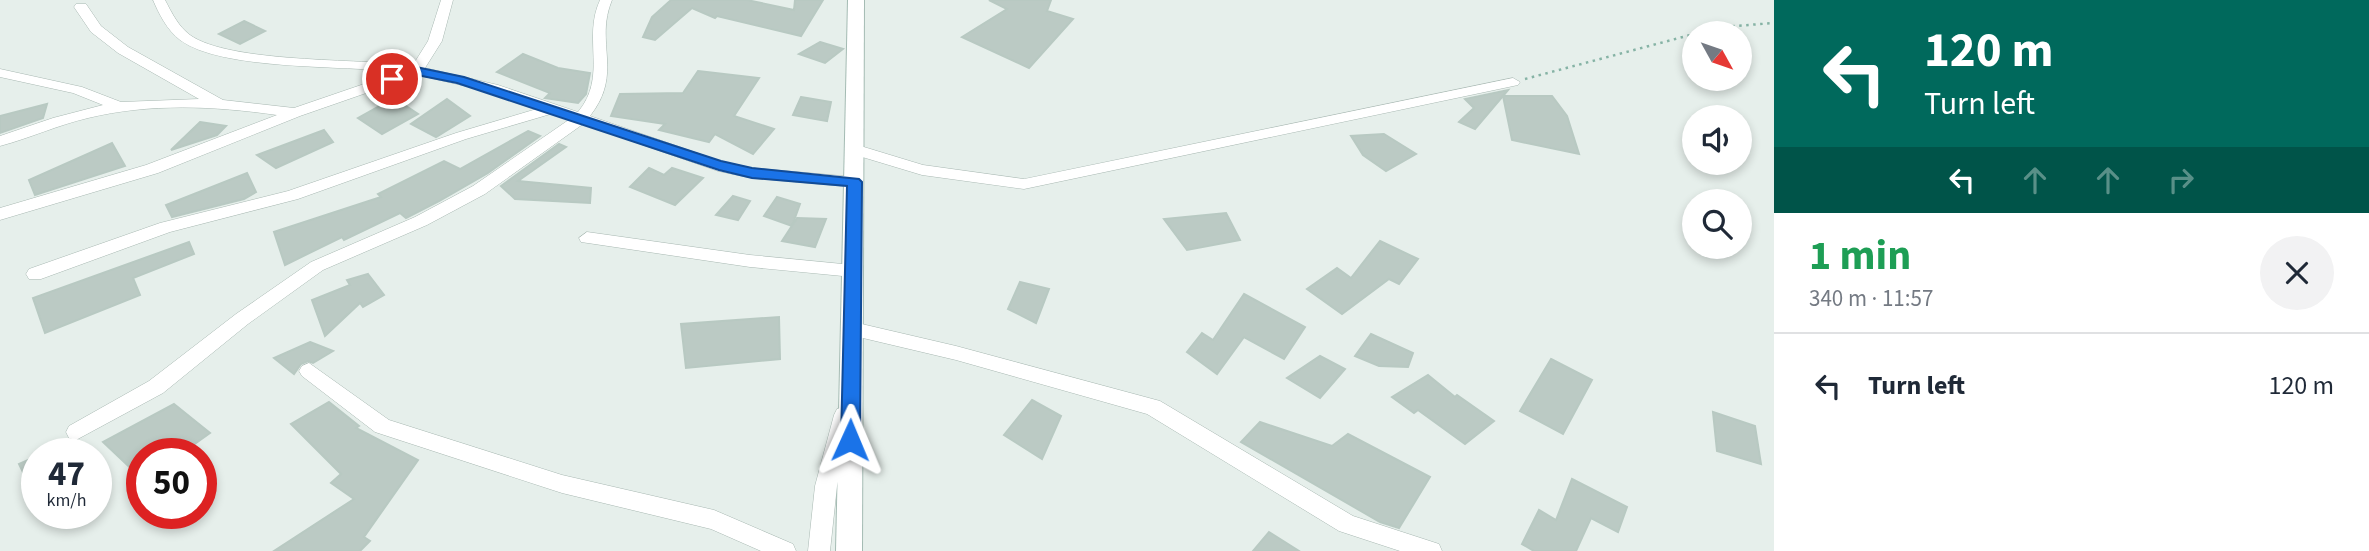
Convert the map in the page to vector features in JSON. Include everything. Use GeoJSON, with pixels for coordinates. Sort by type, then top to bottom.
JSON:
{"type":"FeatureCollection","features":[{"type":"Feature","properties":{"kind":"main road"},"geometry":{"type":"LineString","coordinates":[[849,551],[856,0]]}},
{"type":"Feature","properties":{"kind":"street"},"geometry":{"type":"LineString","coordinates":[[159,0],[170,23],[187,39],[201,46],[274,59],[416,71],[492,88],[719,166],[752,173],[854,182]]}},
{"type":"Feature","properties":{"kind":"street"},"geometry":{"type":"LineString","coordinates":[[0,214],[152,169],[295,113],[416,71],[435,41],[447,0]]}},
{"type":"Feature","properties":{"kind":"street"},"geometry":{"type":"LineString","coordinates":[[76,432],[156,387],[242,318],[317,265],[421,221],[479,190],[580,119],[600,88],[599,23],[606,0]]}},
{"type":"Feature","properties":{"kind":"street"},"geometry":{"type":"LineString","coordinates":[[81,7],[96,29],[123,50],[222,105]]}},
{"type":"Feature","properties":{"kind":"street"},"geometry":{"type":"LineString","coordinates":[[0,73],[77,90],[120,107]]}},
{"type":"Feature","properties":{"kind":"street"},"geometry":{"type":"LineString","coordinates":[[855,149],[922,170],[1024,184],[1513,82]]}},
{"type":"Feature","properties":{"kind":"street"},"geometry":{"type":"LineString","coordinates":[[0,141],[35,128],[120,107],[253,106],[295,113]]}},
{"type":"Feature","properties":{"kind":"street"},"geometry":{"type":"LineString","coordinates":[[36,274],[166,227],[292,195],[461,136],[553,109]]}},
{"type":"Feature","properties":{"kind":"street"},"geometry":{"type":"LineString","coordinates":[[586,238],[750,261],[853,271]]}},
{"type":"Feature","properties":{"kind":"street"},"geometry":{"type":"LineString","coordinates":[[853,329],[956,353],[1153,407],[1347,524],[1391,545],[1431,551]]}},
{"type":"Feature","properties":{"kind":"street"},"geometry":{"type":"LineString","coordinates":[[309,371],[382,426],[562,484],[714,520],[785,551]]}},
{"type":"Feature","properties":{"kind":"street"},"geometry":{"type":"LineString","coordinates":[[819,551],[826,486],[852,384]]}},
{"type":"Feature","properties":{"kind":"path"},"geometry":{"type":"LineString","coordinates":[[1752,25],[1774,23]]}},
{"type":"Feature","properties":{"kind":"path"},"geometry":{"type":"LineString","coordinates":[[1513,82],[1682,38]]}},
{"type":"Feature","properties":{"kind":"building"},"geometry":{"type":"Polygon","coordinates":[[[671,0],[747,0],[794,10],[795,0],[823,0],[801,36],[717,16],[715,18],[692,8],[655,40],[643,37],[652,17],[671,0]]]}},
{"type":"Feature","properties":{"kind":"building"},"geometry":{"type":"Polygon","coordinates":[[[989,0],[1051,0],[1047,11],[1073,19],[1029,68],[962,37],[1007,9],[989,0]]]}},
{"type":"Feature","properties":{"kind":"building"},"geometry":{"type":"Polygon","coordinates":[[[244,21],[265,31],[240,44],[219,34],[244,21]]]}},
{"type":"Feature","properties":{"kind":"building"},"geometry":{"type":"Polygon","coordinates":[[[820,42],[843,49],[825,63],[799,54],[820,42]]]}},
{"type":"Feature","properties":{"kind":"building"},"geometry":{"type":"Polygon","coordinates":[[[523,54],[558,68],[590,73],[586,94],[578,103],[545,98],[550,93],[497,72],[523,54]]]}},
{"type":"Feature","properties":{"kind":"building"},"geometry":{"type":"Polygon","coordinates":[[[698,71],[759,78],[734,116],[774,129],[753,154],[715,134],[709,142],[659,130],[665,124],[611,116],[620,94],[683,93],[698,71]]]}},
{"type":"Feature","properties":{"kind":"building"},"geometry":{"type":"Polygon","coordinates":[[[1508,90],[1475,129],[1459,122],[1474,108],[1465,99],[1508,90]]]}},
{"type":"Feature","properties":{"kind":"building"},"geometry":{"type":"Polygon","coordinates":[[[1503,96],[1552,96],[1567,116],[1579,154],[1512,140],[1503,96]]]}},
{"type":"Feature","properties":{"kind":"building"},"geometry":{"type":"Polygon","coordinates":[[[801,97],[831,102],[827,121],[793,115],[801,97]]]}},
{"type":"Feature","properties":{"kind":"building"},"geometry":{"type":"Polygon","coordinates":[[[394,98],[418,114],[382,134],[358,118],[394,98]]]}},
{"type":"Feature","properties":{"kind":"building"},"geometry":{"type":"Polygon","coordinates":[[[447,99],[470,116],[436,137],[411,124],[447,99]]]}},
{"type":"Feature","properties":{"kind":"building"},"geometry":{"type":"Polygon","coordinates":[[[47,104],[43,118],[0,133],[0,116],[47,104]]]}},
{"type":"Feature","properties":{"kind":"building"},"geometry":{"type":"Polygon","coordinates":[[[200,122],[226,126],[217,135],[171,150],[200,122]]]}},
{"type":"Feature","properties":{"kind":"building"},"geometry":{"type":"Polygon","coordinates":[[[324,130],[333,142],[276,168],[257,155],[324,130]]]}},
{"type":"Feature","properties":{"kind":"building"},"geometry":{"type":"Polygon","coordinates":[[[528,131],[540,136],[488,173],[439,201],[406,218],[400,213],[344,240],[342,237],[285,265],[274,232],[381,197],[378,194],[444,161],[460,169],[528,131]]]}},
{"type":"Feature","properties":{"kind":"building"},"geometry":{"type":"Polygon","coordinates":[[[1384,134],[1416,154],[1386,171],[1363,155],[1351,136],[1384,134]]]}},
{"type":"Feature","properties":{"kind":"building"},"geometry":{"type":"Polygon","coordinates":[[[112,143],[125,166],[35,195],[29,180],[112,143]]]}},
{"type":"Feature","properties":{"kind":"building"},"geometry":{"type":"Polygon","coordinates":[[[559,144],[566,147],[518,181],[591,188],[590,203],[515,199],[501,186],[559,144]]]}},
{"type":"Feature","properties":{"kind":"building"},"geometry":{"type":"Polygon","coordinates":[[[649,168],[664,175],[672,168],[703,178],[675,205],[630,187],[649,168]]]}},
{"type":"Feature","properties":{"kind":"building"},"geometry":{"type":"Polygon","coordinates":[[[247,173],[256,192],[244,199],[172,217],[166,205],[247,173]]]}},
{"type":"Feature","properties":{"kind":"building"},"geometry":{"type":"Polygon","coordinates":[[[733,196],[750,201],[738,220],[716,215],[733,196]]]}},
{"type":"Feature","properties":{"kind":"building"},"geometry":{"type":"Polygon","coordinates":[[[777,197],[800,204],[792,226],[764,216],[777,197]]]}},
{"type":"Feature","properties":{"kind":"building"},"geometry":{"type":"Polygon","coordinates":[[[1226,213],[1240,240],[1187,250],[1164,219],[1226,213]]]}},
{"type":"Feature","properties":{"kind":"building"},"geometry":{"type":"Polygon","coordinates":[[[797,218],[826,219],[815,247],[782,241],[797,218]]]}},
{"type":"Feature","properties":{"kind":"building"},"geometry":{"type":"Polygon","coordinates":[[[1380,241],[1418,259],[1399,284],[1389,279],[1342,314],[1307,289],[1337,268],[1351,278],[1380,241]]]}},
{"type":"Feature","properties":{"kind":"building"},"geometry":{"type":"Polygon","coordinates":[[[189,242],[194,254],[133,278],[140,295],[45,333],[33,298],[189,242]]]}},
{"type":"Feature","properties":{"kind":"building"},"geometry":{"type":"Polygon","coordinates":[[[368,274],[384,295],[363,307],[360,303],[325,336],[312,300],[350,285],[347,280],[368,274]]]}},
{"type":"Feature","properties":{"kind":"building"},"geometry":{"type":"Polygon","coordinates":[[[1020,282],[1049,289],[1036,323],[1008,309],[1020,282]]]}},
{"type":"Feature","properties":{"kind":"building"},"geometry":{"type":"Polygon","coordinates":[[[1244,294],[1305,327],[1284,359],[1244,337],[1217,374],[1187,352],[1202,333],[1213,340],[1244,294]]]}},
{"type":"Feature","properties":{"kind":"building"},"geometry":{"type":"Polygon","coordinates":[[[779,317],[780,359],[686,368],[681,324],[779,317]]]}},
{"type":"Feature","properties":{"kind":"building"},"geometry":{"type":"Polygon","coordinates":[[[1371,334],[1413,353],[1408,367],[1379,366],[1355,356],[1371,334]]]}},
{"type":"Feature","properties":{"kind":"building"},"geometry":{"type":"Polygon","coordinates":[[[310,342],[333,351],[313,363],[308,361],[301,364],[294,374],[274,358],[310,342]]]}},
{"type":"Feature","properties":{"kind":"building"},"geometry":{"type":"Polygon","coordinates":[[[1320,356],[1345,369],[1320,398],[1287,378],[1320,356]]]}},
{"type":"Feature","properties":{"kind":"building"},"geometry":{"type":"Polygon","coordinates":[[[1551,359],[1592,380],[1563,434],[1520,411],[1551,359]]]}},
{"type":"Feature","properties":{"kind":"building"},"geometry":{"type":"Polygon","coordinates":[[[1428,375],[1455,397],[1457,395],[1494,421],[1465,444],[1418,410],[1414,413],[1392,397],[1428,375]]]}},
{"type":"Feature","properties":{"kind":"building"},"geometry":{"type":"Polygon","coordinates":[[[1032,400],[1061,416],[1042,459],[1004,435],[1032,400]]]}},
{"type":"Feature","properties":{"kind":"building"},"geometry":{"type":"Polygon","coordinates":[[[329,402],[359,426],[356,428],[418,460],[364,537],[370,541],[360,551],[274,551],[354,499],[331,483],[341,474],[291,424],[329,402]]]}},
{"type":"Feature","properties":{"kind":"building"},"geometry":{"type":"Polygon","coordinates":[[[174,404],[210,433],[203,438],[126,438],[126,464],[112,451],[110,438],[174,404]]]}},
{"type":"Feature","properties":{"kind":"building"},"geometry":{"type":"Polygon","coordinates":[[[1713,412],[1755,426],[1761,464],[1717,451],[1713,412]]]}},
{"type":"Feature","properties":{"kind":"building"},"geometry":{"type":"Polygon","coordinates":[[[1260,422],[1332,446],[1348,434],[1430,477],[1399,528],[1380,522],[1241,442],[1260,422]]]}},
{"type":"Feature","properties":{"kind":"building"},"geometry":{"type":"Polygon","coordinates":[[[1572,479],[1627,507],[1618,532],[1591,518],[1576,551],[1534,551],[1522,544],[1539,510],[1556,520],[1572,479]]]}},
{"type":"Feature","properties":{"kind":"building"},"geometry":{"type":"Polygon","coordinates":[[[1269,532],[1299,551],[1253,551],[1269,532]]]}},
{"type":"Feature","properties":{"kind":"route"},"geometry":{"type":"LineString","coordinates":[[392,79],[416,71],[460,79],[719,166],[752,173],[854,182],[850,440]]}}]}
